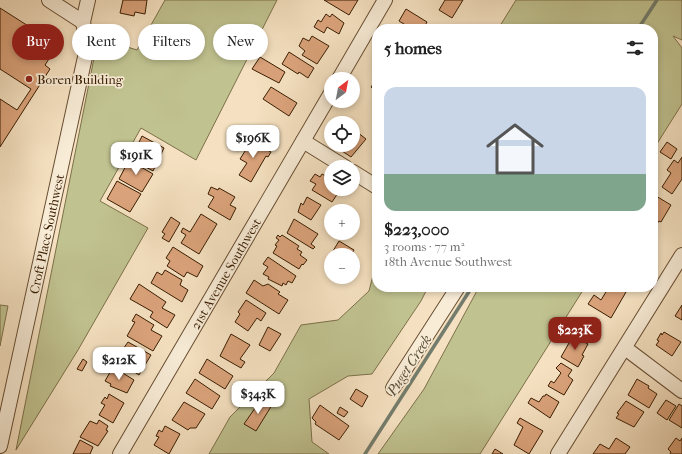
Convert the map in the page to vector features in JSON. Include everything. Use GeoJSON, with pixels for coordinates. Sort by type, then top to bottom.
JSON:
{"type":"FeatureCollection","features":[{"type":"Feature","properties":{"kind":"street"},"geometry":{"type":"LineString","coordinates":[[50,0],[83,22],[88,0]]}},
{"type":"Feature","properties":{"kind":"street"},"geometry":{"type":"LineString","coordinates":[[343,72],[385,0]]}},
{"type":"Feature","properties":{"kind":"street","name":"Croft Place Southwest"},"geometry":{"type":"LineString","coordinates":[[0,446],[86,57],[87,44],[83,22]]}},
{"type":"Feature","properties":{"kind":"street","name":"21st Avenue Southwest"},"geometry":{"type":"LineString","coordinates":[[120,454],[324,105]]}},
{"type":"Feature","properties":{"kind":"street"},"geometry":{"type":"LineString","coordinates":[[303,141],[334,160]]}},
{"type":"Feature","properties":{"kind":"street"},"geometry":{"type":"LineString","coordinates":[[360,176],[372,184]]}},
{"type":"Feature","properties":{"kind":"street"},"geometry":{"type":"LineString","coordinates":[[558,454],[682,255]]}},
{"type":"Feature","properties":{"kind":"street"},"geometry":{"type":"LineString","coordinates":[[394,388],[455,292]]}},
{"type":"Feature","properties":{"kind":"street"},"geometry":{"type":"LineString","coordinates":[[625,348],[682,391]]}},
{"type":"Feature","properties":{"kind":"green space"},"geometry":{"type":"Polygon","coordinates":[[[165,0],[277,0],[265,24],[213,24],[213,60],[247,60],[196,160],[141,128],[100,201],[148,228],[78,350],[16,450],[94,60],[130,60],[130,48],[137,50],[138,48],[138,60],[205,60],[205,24],[152,24],[165,0]]]}},
{"type":"Feature","properties":{"kind":"green space"},"geometry":{"type":"Polygon","coordinates":[[[516,0],[682,0],[682,40],[673,36],[682,48],[682,104],[658,142],[658,24],[501,24],[516,0]]]}},
{"type":"Feature","properties":{"kind":"green space"},"geometry":{"type":"Polygon","coordinates":[[[372,279],[372,292],[426,292],[372,374],[348,376],[309,399],[312,442],[329,454],[209,454],[230,417],[274,373],[301,325],[338,320],[369,291],[372,279]]]}},
{"type":"Feature","properties":{"kind":"green space"},"geometry":{"type":"Polygon","coordinates":[[[476,292],[582,292],[480,454],[378,454],[424,389],[476,292]]]}},
{"type":"Feature","properties":{"kind":"green space"},"geometry":{"type":"Polygon","coordinates":[[[0,305],[8,306],[0,346],[0,305]]]}},
{"type":"Feature","properties":{"kind":"building"},"geometry":{"type":"Polygon","coordinates":[[[123,0],[147,0],[145,14],[135,12],[134,16],[120,13],[123,0]]]}},
{"type":"Feature","properties":{"kind":"building"},"geometry":{"type":"Polygon","coordinates":[[[324,0],[358,0],[349,15],[324,0]]]}},
{"type":"Feature","properties":{"kind":"building"},"geometry":{"type":"Polygon","coordinates":[[[445,0],[463,0],[452,18],[439,10],[445,0]]]}},
{"type":"Feature","properties":{"kind":"building","name":"Boren Building"},"geometry":{"type":"Polygon","coordinates":[[[0,8],[25,24],[12,24],[12,60],[48,60],[45,65],[50,69],[0,147],[0,99],[17,110],[31,89],[0,69],[0,8]]]}},
{"type":"Feature","properties":{"kind":"building"},"geometry":{"type":"Polygon","coordinates":[[[406,9],[427,22],[426,24],[404,24],[399,21],[406,9]]]}},
{"type":"Feature","properties":{"kind":"building"},"geometry":{"type":"Polygon","coordinates":[[[326,14],[330,17],[332,14],[344,23],[339,34],[327,27],[324,33],[314,27],[318,20],[321,22],[326,14]]]}},
{"type":"Feature","properties":{"kind":"building"},"geometry":{"type":"Polygon","coordinates":[[[312,36],[329,46],[317,64],[302,55],[305,51],[299,46],[303,38],[309,41],[312,36]]]}},
{"type":"Feature","properties":{"kind":"building"},"geometry":{"type":"Polygon","coordinates":[[[289,52],[314,68],[308,78],[299,72],[298,74],[282,64],[289,52]]]}},
{"type":"Feature","properties":{"kind":"building"},"geometry":{"type":"Polygon","coordinates":[[[258,60],[265,60],[285,72],[279,83],[252,69],[258,60]]]}},
{"type":"Feature","properties":{"kind":"building"},"geometry":{"type":"Polygon","coordinates":[[[271,87],[297,103],[289,116],[263,99],[271,87]]]}},
{"type":"Feature","properties":{"kind":"building"},"geometry":{"type":"Polygon","coordinates":[[[360,134],[366,139],[360,146],[360,134]]]}},
{"type":"Feature","properties":{"kind":"building"},"geometry":{"type":"Polygon","coordinates":[[[142,136],[164,148],[153,171],[131,159],[142,136]]]}},
{"type":"Feature","properties":{"kind":"building"},"geometry":{"type":"Polygon","coordinates":[[[254,137],[259,140],[258,142],[261,144],[260,146],[271,152],[268,157],[266,156],[251,182],[239,175],[247,163],[240,159],[254,137]]]}},
{"type":"Feature","properties":{"kind":"building"},"geometry":{"type":"Polygon","coordinates":[[[667,142],[677,149],[671,159],[660,152],[667,142]]]}},
{"type":"Feature","properties":{"kind":"building"},"geometry":{"type":"Polygon","coordinates":[[[344,152],[355,152],[351,157],[344,152]]]}},
{"type":"Feature","properties":{"kind":"building"},"geometry":{"type":"Polygon","coordinates":[[[682,157],[682,179],[672,194],[662,187],[671,173],[667,170],[674,160],[678,163],[682,157]]]}},
{"type":"Feature","properties":{"kind":"building"},"geometry":{"type":"Polygon","coordinates":[[[129,160],[153,174],[142,192],[119,179],[129,160]]]}},
{"type":"Feature","properties":{"kind":"building"},"geometry":{"type":"Polygon","coordinates":[[[315,174],[320,177],[322,174],[324,175],[324,196],[336,196],[332,202],[312,190],[316,184],[310,181],[315,174]]]}},
{"type":"Feature","properties":{"kind":"building"},"geometry":{"type":"Polygon","coordinates":[[[117,181],[141,194],[130,212],[107,199],[117,181]]]}},
{"type":"Feature","properties":{"kind":"building"},"geometry":{"type":"Polygon","coordinates":[[[211,187],[218,190],[219,188],[235,197],[230,205],[236,208],[230,220],[208,207],[214,197],[208,194],[211,187]]]}},
{"type":"Feature","properties":{"kind":"building"},"geometry":{"type":"Polygon","coordinates":[[[307,197],[321,205],[311,220],[298,212],[301,203],[303,205],[307,197]]]}},
{"type":"Feature","properties":{"kind":"building"},"geometry":{"type":"Polygon","coordinates":[[[658,197],[671,205],[661,222],[659,221],[658,222],[658,197]]]}},
{"type":"Feature","properties":{"kind":"building"},"geometry":{"type":"Polygon","coordinates":[[[201,214],[217,224],[199,254],[181,243],[186,235],[181,232],[183,228],[190,232],[201,214]]]}},
{"type":"Feature","properties":{"kind":"building"},"geometry":{"type":"Polygon","coordinates":[[[171,217],[180,223],[169,242],[162,238],[165,234],[162,232],[171,217]]]}},
{"type":"Feature","properties":{"kind":"building"},"geometry":{"type":"Polygon","coordinates":[[[294,219],[318,234],[311,244],[315,247],[313,249],[287,233],[294,219]]]}},
{"type":"Feature","properties":{"kind":"building"},"geometry":{"type":"Polygon","coordinates":[[[278,235],[280,237],[282,235],[299,246],[297,249],[302,252],[300,255],[307,260],[299,269],[273,253],[277,246],[275,245],[279,240],[276,238],[278,235]]]}},
{"type":"Feature","properties":{"kind":"building"},"geometry":{"type":"Polygon","coordinates":[[[339,241],[351,248],[335,248],[339,241]]]}},
{"type":"Feature","properties":{"kind":"building"},"geometry":{"type":"Polygon","coordinates":[[[173,247],[203,266],[197,277],[187,272],[184,277],[167,266],[170,261],[166,258],[173,247]]]}},
{"type":"Feature","properties":{"kind":"building"},"geometry":{"type":"Polygon","coordinates":[[[268,257],[296,276],[292,283],[288,281],[286,285],[283,283],[282,286],[268,279],[269,277],[263,274],[268,267],[263,264],[268,257]]]}},
{"type":"Feature","properties":{"kind":"building"},"geometry":{"type":"Polygon","coordinates":[[[165,270],[182,280],[180,285],[188,290],[182,302],[151,283],[157,272],[162,275],[165,270]]]}},
{"type":"Feature","properties":{"kind":"building"},"geometry":{"type":"Polygon","coordinates":[[[254,280],[263,286],[268,284],[280,292],[278,294],[288,300],[279,314],[246,293],[254,280]]]}},
{"type":"Feature","properties":{"kind":"building"},"geometry":{"type":"Polygon","coordinates":[[[139,284],[166,302],[162,308],[175,315],[167,328],[150,317],[153,312],[130,299],[139,284]]]}},
{"type":"Feature","properties":{"kind":"building"},"geometry":{"type":"Polygon","coordinates":[[[606,292],[626,292],[611,318],[588,304],[594,295],[601,300],[606,292]]]}},
{"type":"Feature","properties":{"kind":"building"},"geometry":{"type":"Polygon","coordinates":[[[246,300],[266,313],[261,321],[257,318],[248,331],[235,322],[240,314],[238,312],[246,300]]]}},
{"type":"Feature","properties":{"kind":"building"},"geometry":{"type":"Polygon","coordinates":[[[682,305],[682,320],[675,316],[682,305]]]}},
{"type":"Feature","properties":{"kind":"building"},"geometry":{"type":"Polygon","coordinates":[[[136,314],[154,325],[151,330],[162,336],[153,351],[127,336],[135,322],[132,321],[136,314]]]}},
{"type":"Feature","properties":{"kind":"building"},"geometry":{"type":"Polygon","coordinates":[[[268,327],[281,334],[270,351],[259,345],[268,327]]]}},
{"type":"Feature","properties":{"kind":"building"},"geometry":{"type":"Polygon","coordinates":[[[664,332],[681,342],[672,356],[656,345],[659,341],[657,340],[661,333],[662,335],[664,332]]]}},
{"type":"Feature","properties":{"kind":"building"},"geometry":{"type":"Polygon","coordinates":[[[231,334],[250,345],[240,359],[245,362],[241,368],[220,356],[231,334]]]}},
{"type":"Feature","properties":{"kind":"building"},"geometry":{"type":"Polygon","coordinates":[[[571,335],[588,344],[578,367],[561,357],[569,343],[567,341],[571,335]]]}},
{"type":"Feature","properties":{"kind":"building"},"geometry":{"type":"Polygon","coordinates":[[[128,342],[151,355],[139,375],[125,366],[126,364],[116,359],[128,342]]]}},
{"type":"Feature","properties":{"kind":"building"},"geometry":{"type":"Polygon","coordinates":[[[83,359],[87,362],[82,371],[77,369],[83,359]]]}},
{"type":"Feature","properties":{"kind":"building"},"geometry":{"type":"Polygon","coordinates":[[[207,359],[233,376],[225,389],[199,373],[207,359]]]}},
{"type":"Feature","properties":{"kind":"building"},"geometry":{"type":"Polygon","coordinates":[[[561,363],[572,370],[568,376],[573,380],[564,395],[548,386],[551,381],[554,383],[561,373],[556,368],[561,363]]]}},
{"type":"Feature","properties":{"kind":"building"},"geometry":{"type":"Polygon","coordinates":[[[113,367],[134,380],[127,393],[110,386],[111,384],[105,381],[113,367]]]}},
{"type":"Feature","properties":{"kind":"building"},"geometry":{"type":"Polygon","coordinates":[[[195,379],[220,396],[212,409],[186,393],[195,379]]]}},
{"type":"Feature","properties":{"kind":"building"},"geometry":{"type":"Polygon","coordinates":[[[637,379],[649,386],[648,388],[657,394],[649,408],[628,395],[637,379]]]}},
{"type":"Feature","properties":{"kind":"building"},"geometry":{"type":"Polygon","coordinates":[[[356,389],[368,396],[362,407],[350,399],[356,389]]]}},
{"type":"Feature","properties":{"kind":"building"},"geometry":{"type":"Polygon","coordinates":[[[109,394],[124,403],[113,423],[99,415],[105,405],[101,403],[105,397],[107,399],[109,394]]]}},
{"type":"Feature","properties":{"kind":"building"},"geometry":{"type":"Polygon","coordinates":[[[546,394],[559,402],[550,418],[528,403],[531,398],[539,402],[546,394]]]}},
{"type":"Feature","properties":{"kind":"building"},"geometry":{"type":"Polygon","coordinates":[[[262,398],[272,405],[256,431],[244,424],[262,398]]]}},
{"type":"Feature","properties":{"kind":"building"},"geometry":{"type":"Polygon","coordinates":[[[666,400],[676,406],[667,420],[657,413],[666,400]]]}},
{"type":"Feature","properties":{"kind":"building"},"geometry":{"type":"Polygon","coordinates":[[[626,401],[644,412],[634,427],[616,418],[619,414],[617,413],[626,401]]]}},
{"type":"Feature","properties":{"kind":"building"},"geometry":{"type":"Polygon","coordinates":[[[184,402],[205,414],[196,428],[190,428],[188,430],[172,420],[184,402]]]}},
{"type":"Feature","properties":{"kind":"building"},"geometry":{"type":"Polygon","coordinates":[[[679,404],[682,406],[682,428],[669,420],[679,404]]]}},
{"type":"Feature","properties":{"kind":"building"},"geometry":{"type":"Polygon","coordinates":[[[320,405],[349,426],[339,440],[315,424],[316,422],[312,418],[320,405]]]}},
{"type":"Feature","properties":{"kind":"building"},"geometry":{"type":"Polygon","coordinates":[[[340,407],[348,412],[344,417],[337,413],[340,407]]]}},
{"type":"Feature","properties":{"kind":"building"},"geometry":{"type":"Polygon","coordinates":[[[520,418],[543,431],[529,454],[514,445],[523,427],[517,423],[520,418]]]}},
{"type":"Feature","properties":{"kind":"building"},"geometry":{"type":"Polygon","coordinates":[[[99,420],[108,426],[106,430],[108,431],[98,446],[80,437],[90,421],[97,424],[99,420]]]}},
{"type":"Feature","properties":{"kind":"building"},"geometry":{"type":"Polygon","coordinates":[[[165,426],[180,434],[169,454],[154,445],[159,437],[156,436],[159,430],[162,432],[165,426]]]}},
{"type":"Feature","properties":{"kind":"building"},"geometry":{"type":"Polygon","coordinates":[[[616,438],[630,447],[625,454],[593,454],[600,444],[609,449],[616,438]]]}},
{"type":"Feature","properties":{"kind":"building"},"geometry":{"type":"Polygon","coordinates":[[[676,438],[680,441],[682,438],[682,454],[670,454],[671,452],[668,449],[676,438]]]}},
{"type":"Feature","properties":{"kind":"building"},"geometry":{"type":"Polygon","coordinates":[[[80,440],[93,447],[90,454],[73,454],[80,440]]]}},
{"type":"Feature","properties":{"kind":"building"},"geometry":{"type":"Polygon","coordinates":[[[495,449],[503,454],[492,454],[495,449]]]}},
{"type":"Feature","properties":{"kind":"waterway","name":"Puget Creek"},"geometry":{"type":"LineString","coordinates":[[641,24],[657,0]]}},
{"type":"Feature","properties":{"kind":"waterway","name":"Puget Creek"},"geometry":{"type":"LineString","coordinates":[[365,454],[469,292]]}},
{"type":"Feature","properties":{"kind":"place","name":"Boren Building"},"geometry":{"type":"Point","coordinates":[29,79]}}]}
